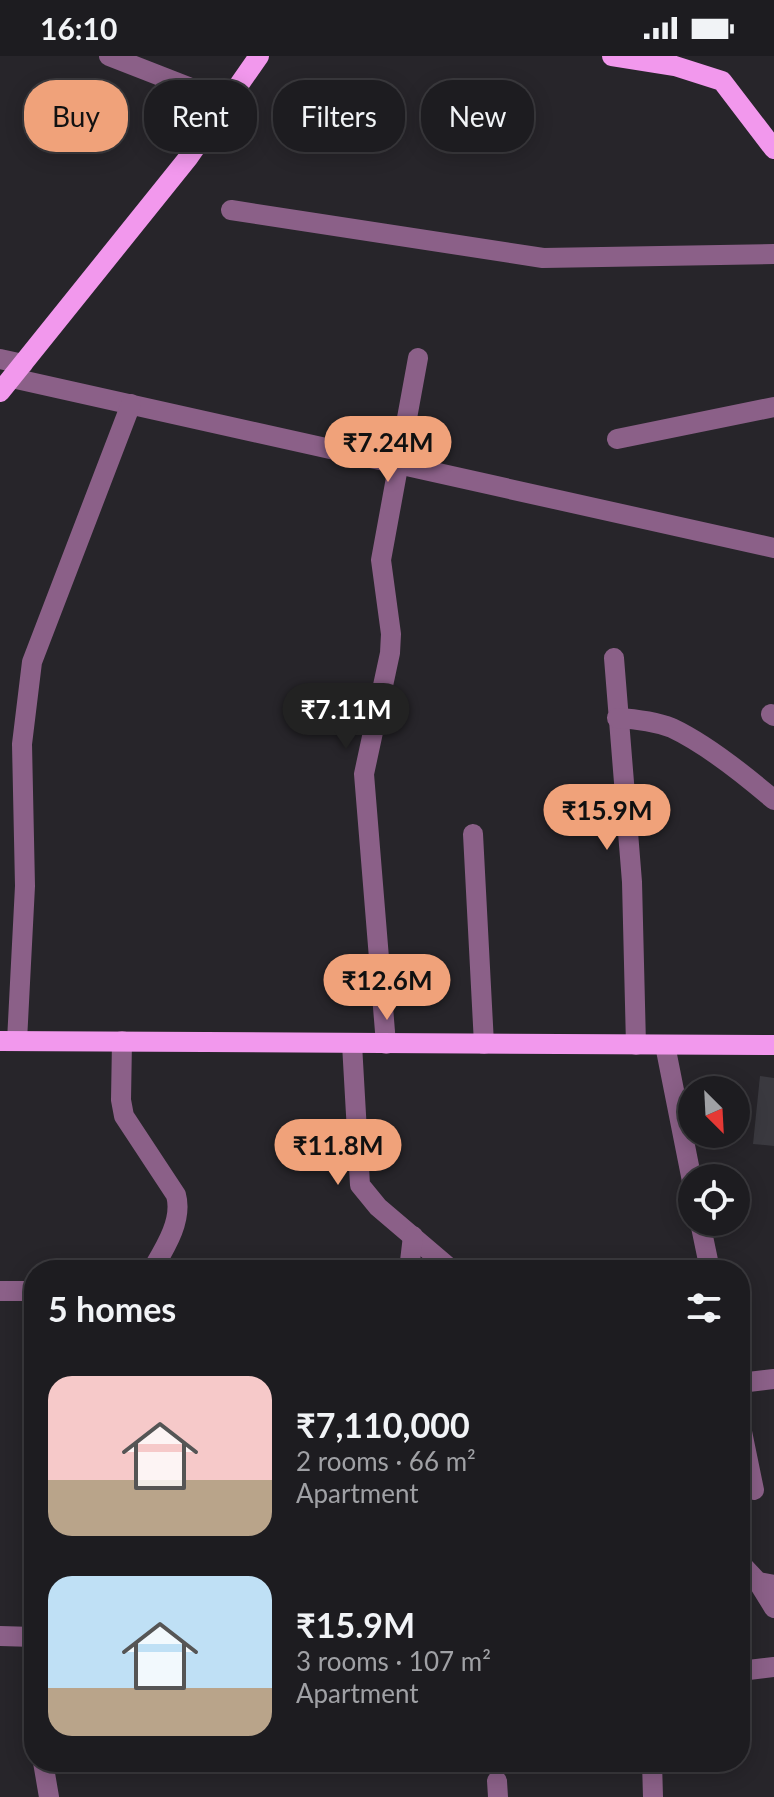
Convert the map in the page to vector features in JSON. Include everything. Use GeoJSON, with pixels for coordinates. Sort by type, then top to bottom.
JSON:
{"type":"FeatureCollection","features":[{"type":"Feature","properties":{"kind":"main road"},"geometry":{"type":"LineString","coordinates":[[242,80],[259,56]]}},
{"type":"Feature","properties":{"kind":"main road"},"geometry":{"type":"LineString","coordinates":[[612,56],[679,61],[722,81],[774,149]]}},
{"type":"Feature","properties":{"kind":"main road"},"geometry":{"type":"LineString","coordinates":[[11,378],[192,152]]}},
{"type":"Feature","properties":{"kind":"main road"},"geometry":{"type":"LineString","coordinates":[[8,1041],[774,1045]]}},
{"type":"Feature","properties":{"kind":"street"},"geometry":{"type":"LineString","coordinates":[[109,56],[171,80]]}},
{"type":"Feature","properties":{"kind":"street"},"geometry":{"type":"LineString","coordinates":[[231,210],[543,258],[774,254]]}},
{"type":"Feature","properties":{"kind":"street"},"geometry":{"type":"LineString","coordinates":[[386,1044],[364,774],[390,653],[391,634],[381,560],[418,358]]}},
{"type":"Feature","properties":{"kind":"street"},"geometry":{"type":"LineString","coordinates":[[0,359],[11,378],[774,548]]}},
{"type":"Feature","properties":{"kind":"street"},"geometry":{"type":"LineString","coordinates":[[8,1041],[25,886],[22,744],[32,662],[131,404]]}},
{"type":"Feature","properties":{"kind":"street"},"geometry":{"type":"LineString","coordinates":[[617,439],[774,407]]}},
{"type":"Feature","properties":{"kind":"street"},"geometry":{"type":"LineString","coordinates":[[614,658],[632,882],[636,1045]]}},
{"type":"Feature","properties":{"kind":"street"},"geometry":{"type":"LineString","coordinates":[[617,718],[650,721],[673,729],[745,775],[774,800]]}},
{"type":"Feature","properties":{"kind":"street"},"geometry":{"type":"LineString","coordinates":[[473,834],[484,1044]]}},
{"type":"Feature","properties":{"kind":"street"},"geometry":{"type":"LineString","coordinates":[[122,1041],[121,1100],[124,1116],[176,1195],[179,1206],[158,1260]]}},
{"type":"Feature","properties":{"kind":"street"},"geometry":{"type":"LineString","coordinates":[[352,1044],[360,1185],[378,1207],[441,1260]]}},
{"type":"Feature","properties":{"kind":"street"},"geometry":{"type":"LineString","coordinates":[[665,1045],[689,1164]]}},
{"type":"Feature","properties":{"kind":"street"},"geometry":{"type":"LineString","coordinates":[[410,1260],[413,1236]]}},
{"type":"Feature","properties":{"kind":"street"},"geometry":{"type":"LineString","coordinates":[[703,1236],[708,1260]]}},
{"type":"Feature","properties":{"kind":"street"},"geometry":{"type":"LineString","coordinates":[[0,1291],[24,1291]]}},
{"type":"Feature","properties":{"kind":"street"},"geometry":{"type":"LineString","coordinates":[[750,1382],[774,1379]]}},
{"type":"Feature","properties":{"kind":"street"},"geometry":{"type":"LineString","coordinates":[[750,1471],[754,1490]]}},
{"type":"Feature","properties":{"kind":"street"},"geometry":{"type":"LineString","coordinates":[[753,1574],[774,1608]]}},
{"type":"Feature","properties":{"kind":"street"},"geometry":{"type":"LineString","coordinates":[[0,1636],[24,1637]]}},
{"type":"Feature","properties":{"kind":"street"},"geometry":{"type":"LineString","coordinates":[[750,1670],[774,1667]]}},
{"type":"Feature","properties":{"kind":"street"},"geometry":{"type":"LineString","coordinates":[[45,1772],[49,1797]]}},
{"type":"Feature","properties":{"kind":"street"},"geometry":{"type":"LineString","coordinates":[[652,1772],[653,1797]]}},
{"type":"Feature","properties":{"kind":"building"},"geometry":{"type":"Polygon","coordinates":[[[760,1076],[774,1078],[774,1146],[753,1144],[760,1076]]]}}]}
